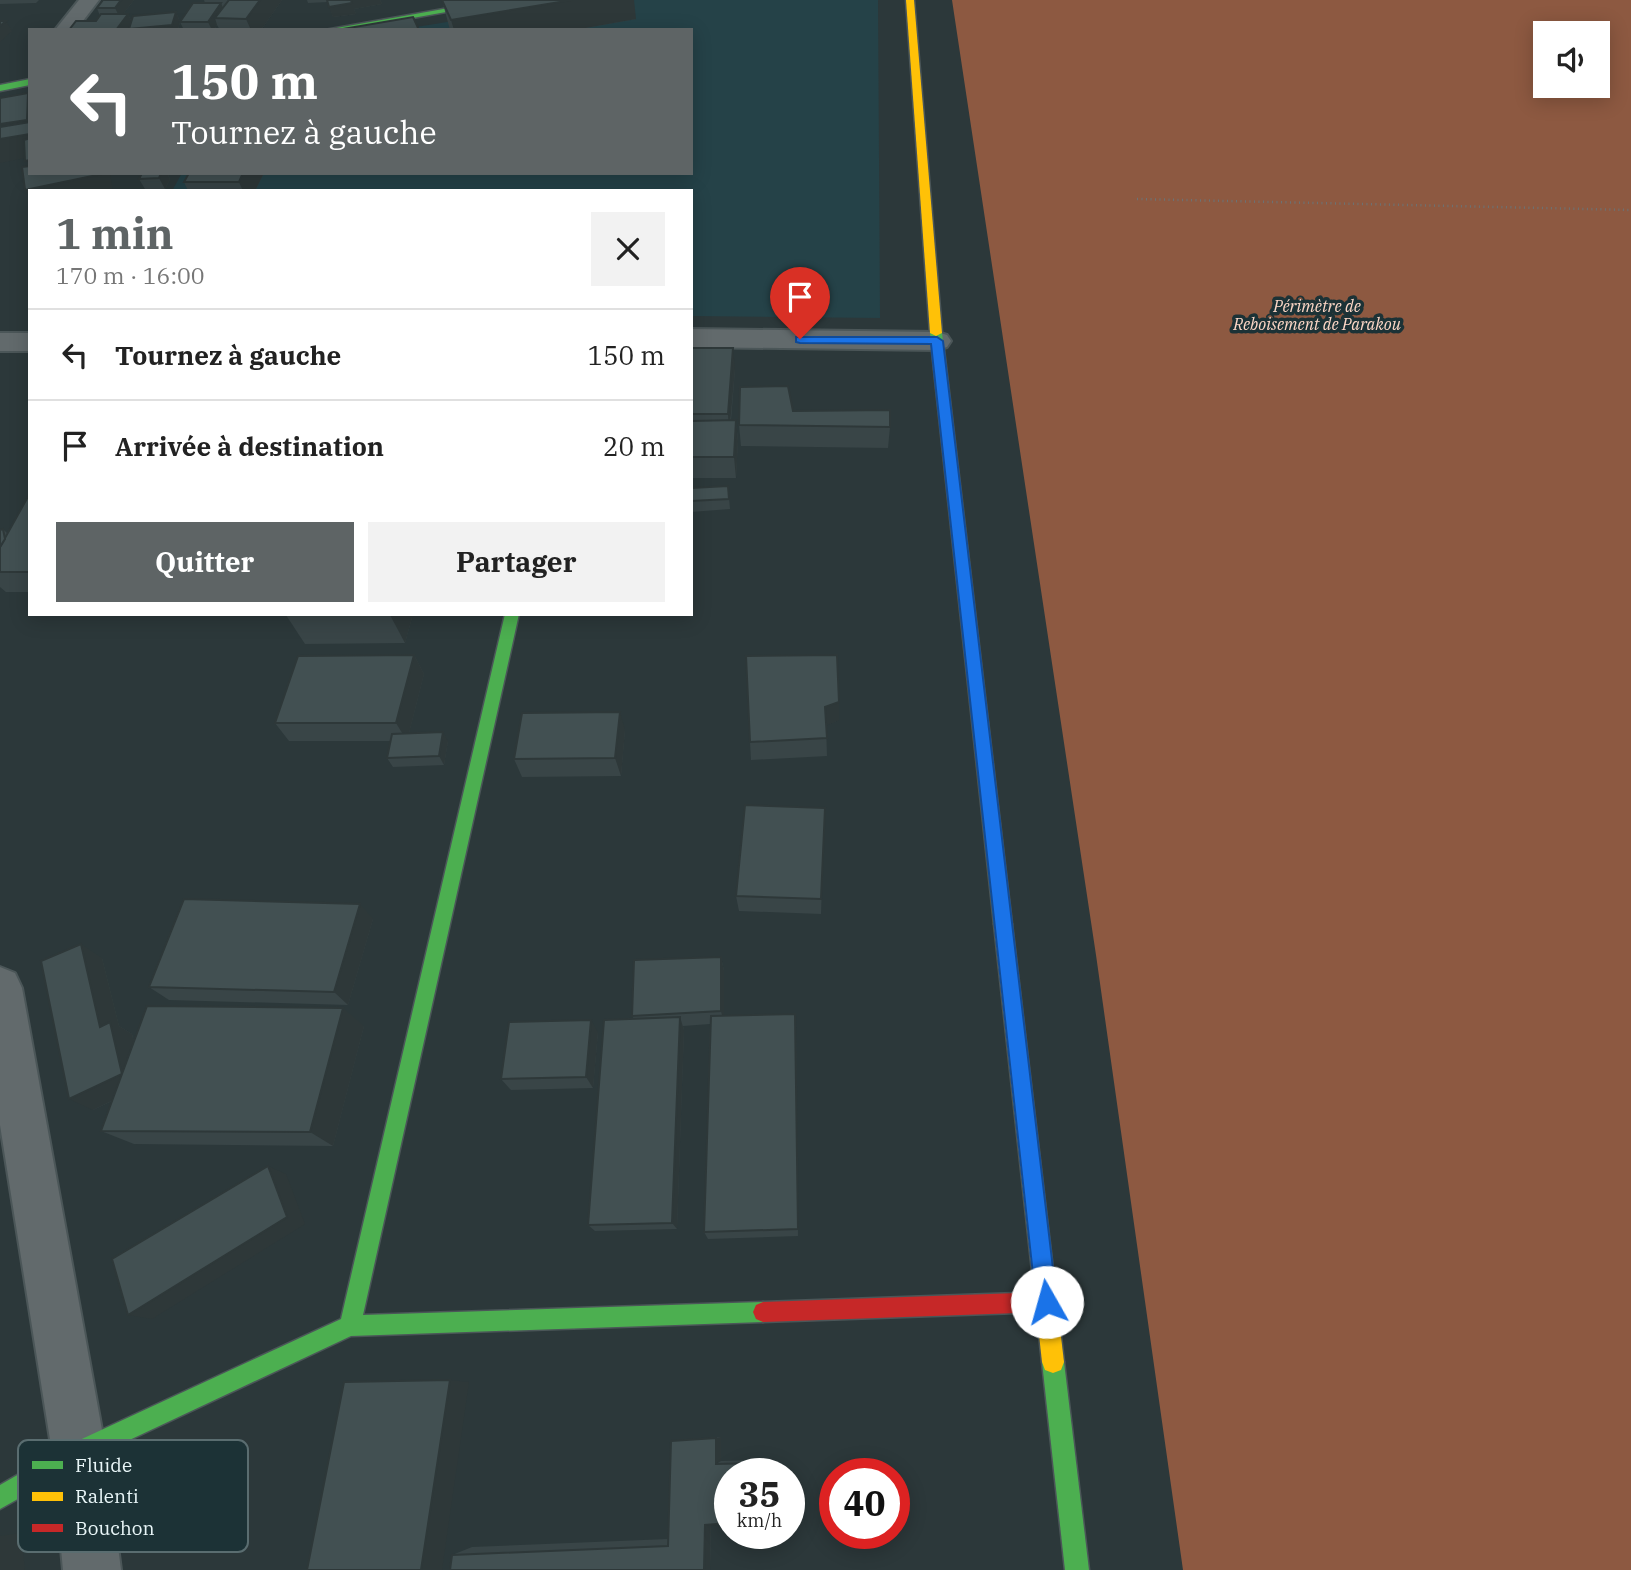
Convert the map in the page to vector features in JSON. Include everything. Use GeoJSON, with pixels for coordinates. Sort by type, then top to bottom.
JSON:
{"type":"FeatureCollection","features":[{"type":"Feature","properties":{"kind":"street"},"geometry":{"type":"LineString","coordinates":[[67,28],[89,0]]}},
{"type":"Feature","properties":{"kind":"street"},"geometry":{"type":"LineString","coordinates":[[341,28],[509,0]]}},
{"type":"Feature","properties":{"kind":"street"},"geometry":{"type":"LineString","coordinates":[[910,0],[937,341],[1077,1570]]}},
{"type":"Feature","properties":{"kind":"street"},"geometry":{"type":"LineString","coordinates":[[693,338],[937,341]]}},
{"type":"Feature","properties":{"kind":"street"},"geometry":{"type":"LineString","coordinates":[[0,342],[28,342]]}},
{"type":"Feature","properties":{"kind":"street"},"geometry":{"type":"LineString","coordinates":[[350,1326],[512,616]]}},
{"type":"Feature","properties":{"kind":"street"},"geometry":{"type":"LineString","coordinates":[[0,988],[77,1440]]}},
{"type":"Feature","properties":{"kind":"street"},"geometry":{"type":"LineString","coordinates":[[105,1440],[350,1326],[1047,1302]]}},
{"type":"Feature","properties":{"kind":"street"},"geometry":{"type":"LineString","coordinates":[[0,1498],[18,1488]]}},
{"type":"Feature","properties":{"kind":"street"},"geometry":{"type":"LineString","coordinates":[[90,1552],[92,1570]]}},
{"type":"Feature","properties":{"kind":"path"},"geometry":{"type":"LineString","coordinates":[[1137,199],[1631,210]]}},
{"type":"Feature","properties":{"kind":"shaded area"},"geometry":{"type":"Polygon","coordinates":[[[581,0],[878,0],[880,318],[693,316],[693,189],[173,189],[181,175],[693,175],[693,28],[410,28],[581,0]]]}},
{"type":"Feature","properties":{"kind":"green space","name":"Périmètre de Reboisement de Parakou"},"geometry":{"type":"Polygon","coordinates":[[[952,0],[1631,0],[1631,1570],[1183,1570],[1096,955],[952,0]]]}},
{"type":"Feature","properties":{"kind":"building"},"geometry":{"type":"Polygon","coordinates":[[[103,0],[121,0],[115,8],[97,8],[103,0]]]}},
{"type":"Feature","properties":{"kind":"building"},"geometry":{"type":"Polygon","coordinates":[[[229,0],[260,0],[246,19],[215,18],[229,0]]]}},
{"type":"Feature","properties":{"kind":"building"},"geometry":{"type":"Polygon","coordinates":[[[327,0],[351,0],[352,3],[329,7],[327,0]]]}},
{"type":"Feature","properties":{"kind":"building"},"geometry":{"type":"Polygon","coordinates":[[[442,0],[572,0],[451,20],[442,0]]]}},
{"type":"Feature","properties":{"kind":"building"},"geometry":{"type":"Polygon","coordinates":[[[193,3],[221,3],[208,22],[180,22],[193,3]]]}},
{"type":"Feature","properties":{"kind":"building"},"geometry":{"type":"Polygon","coordinates":[[[176,12],[172,25],[140,28],[129,28],[133,16],[176,12]]]}},
{"type":"Feature","properties":{"kind":"building"},"geometry":{"type":"Polygon","coordinates":[[[101,14],[128,14],[118,28],[71,28],[76,21],[96,21],[101,14]]]}},
{"type":"Feature","properties":{"kind":"building"},"geometry":{"type":"Polygon","coordinates":[[[413,17],[418,28],[349,28],[413,17]]]}},
{"type":"Feature","properties":{"kind":"building"},"geometry":{"type":"Polygon","coordinates":[[[28,93],[27,120],[0,124],[0,98],[28,93]]]}},
{"type":"Feature","properties":{"kind":"building"},"geometry":{"type":"Polygon","coordinates":[[[28,122],[28,134],[0,139],[0,127],[28,122]]]}},
{"type":"Feature","properties":{"kind":"building"},"geometry":{"type":"Polygon","coordinates":[[[28,139],[28,160],[25,161],[24,140],[28,139]]]}},
{"type":"Feature","properties":{"kind":"building"},"geometry":{"type":"Polygon","coordinates":[[[28,166],[28,175],[97,175],[25,190],[22,167],[28,166]]]}},
{"type":"Feature","properties":{"kind":"building"},"geometry":{"type":"Polygon","coordinates":[[[141,175],[160,175],[159,178],[139,179],[141,175]]]}},
{"type":"Feature","properties":{"kind":"building"},"geometry":{"type":"Polygon","coordinates":[[[188,175],[242,175],[239,182],[184,182],[188,175]]]}},
{"type":"Feature","properties":{"kind":"building"},"geometry":{"type":"Polygon","coordinates":[[[693,348],[733,348],[728,414],[693,414],[693,348]]]}},
{"type":"Feature","properties":{"kind":"building"},"geometry":{"type":"Polygon","coordinates":[[[788,386],[793,411],[890,410],[890,427],[739,425],[740,387],[788,386]]]}},
{"type":"Feature","properties":{"kind":"building"},"geometry":{"type":"Polygon","coordinates":[[[736,420],[734,457],[693,457],[693,421],[736,420]]]}},
{"type":"Feature","properties":{"kind":"building"},"geometry":{"type":"Polygon","coordinates":[[[728,486],[729,499],[693,501],[693,488],[728,486]]]}},
{"type":"Feature","properties":{"kind":"building"},"geometry":{"type":"Polygon","coordinates":[[[28,497],[28,572],[0,572],[0,547],[28,497]]]}},
{"type":"Feature","properties":{"kind":"building"},"geometry":{"type":"Polygon","coordinates":[[[3,529],[5,539],[0,547],[0,530],[3,529]]]}},
{"type":"Feature","properties":{"kind":"building"},"geometry":{"type":"Polygon","coordinates":[[[414,655],[396,723],[275,723],[298,656],[414,655]]]}},
{"type":"Feature","properties":{"kind":"building"},"geometry":{"type":"Polygon","coordinates":[[[837,655],[839,702],[825,707],[827,738],[750,742],[746,656],[837,655]]]}},
{"type":"Feature","properties":{"kind":"building"},"geometry":{"type":"Polygon","coordinates":[[[620,712],[615,758],[514,759],[522,713],[620,712]]]}},
{"type":"Feature","properties":{"kind":"building"},"geometry":{"type":"Polygon","coordinates":[[[443,732],[439,756],[387,758],[392,734],[443,732]]]}},
{"type":"Feature","properties":{"kind":"building"},"geometry":{"type":"Polygon","coordinates":[[[745,805],[825,808],[821,899],[736,896],[745,805]]]}},
{"type":"Feature","properties":{"kind":"building"},"geometry":{"type":"Polygon","coordinates":[[[184,899],[360,904],[334,992],[149,987],[184,899]]]}},
{"type":"Feature","properties":{"kind":"building"},"geometry":{"type":"Polygon","coordinates":[[[81,944],[100,1027],[110,1022],[122,1074],[69,1099],[41,961],[81,944]]]}},
{"type":"Feature","properties":{"kind":"building"},"geometry":{"type":"Polygon","coordinates":[[[721,957],[721,1011],[632,1016],[634,960],[721,957]]]}},
{"type":"Feature","properties":{"kind":"building"},"geometry":{"type":"Polygon","coordinates":[[[147,1006],[343,1008],[310,1132],[101,1131],[147,1006]]]}},
{"type":"Feature","properties":{"kind":"building"},"geometry":{"type":"Polygon","coordinates":[[[795,1014],[798,1229],[704,1232],[711,1016],[795,1014]]]}},
{"type":"Feature","properties":{"kind":"building"},"geometry":{"type":"Polygon","coordinates":[[[680,1017],[672,1223],[588,1225],[604,1020],[680,1017]]]}},
{"type":"Feature","properties":{"kind":"building"},"geometry":{"type":"Polygon","coordinates":[[[591,1020],[586,1077],[501,1079],[509,1022],[591,1020]]]}},
{"type":"Feature","properties":{"kind":"building"},"geometry":{"type":"Polygon","coordinates":[[[268,1166],[287,1217],[128,1315],[112,1259],[268,1166]]]}},
{"type":"Feature","properties":{"kind":"building"},"geometry":{"type":"Polygon","coordinates":[[[450,1380],[421,1570],[307,1570],[344,1382],[450,1380]]]}},
{"type":"Feature","properties":{"kind":"building"},"geometry":{"type":"Polygon","coordinates":[[[716,1438],[714,1524],[705,1525],[704,1570],[450,1570],[452,1555],[668,1546],[671,1441],[716,1438]]]}},
{"type":"Feature","properties":{"kind":"traffic: fast"},"geometry":{"type":"LineString","coordinates":[[341,28],[509,0]]}},
{"type":"Feature","properties":{"kind":"traffic: fast"},"geometry":{"type":"LineString","coordinates":[[0,88],[28,82]]}},
{"type":"Feature","properties":{"kind":"traffic: fast"},"geometry":{"type":"LineString","coordinates":[[936,333],[1003,924]]}},
{"type":"Feature","properties":{"kind":"traffic: fast"},"geometry":{"type":"LineString","coordinates":[[350,1326],[512,616]]}},
{"type":"Feature","properties":{"kind":"traffic: fast"},"geometry":{"type":"LineString","coordinates":[[105,1440],[350,1326],[763,1312]]}},
{"type":"Feature","properties":{"kind":"traffic: fast"},"geometry":{"type":"LineString","coordinates":[[1053,1362],[1077,1570]]}},
{"type":"Feature","properties":{"kind":"traffic: fast"},"geometry":{"type":"LineString","coordinates":[[0,1498],[18,1488]]}},
{"type":"Feature","properties":{"kind":"traffic: slow"},"geometry":{"type":"LineString","coordinates":[[910,0],[936,333]]}},
{"type":"Feature","properties":{"kind":"traffic: slow"},"geometry":{"type":"LineString","coordinates":[[1003,924],[1053,1362]]}},
{"type":"Feature","properties":{"kind":"traffic: jam"},"geometry":{"type":"LineString","coordinates":[[763,1312],[1047,1302]]}},
{"type":"Feature","properties":{"kind":"route"},"geometry":{"type":"LineString","coordinates":[[800,339],[937,341],[1047,1302]]}}]}
